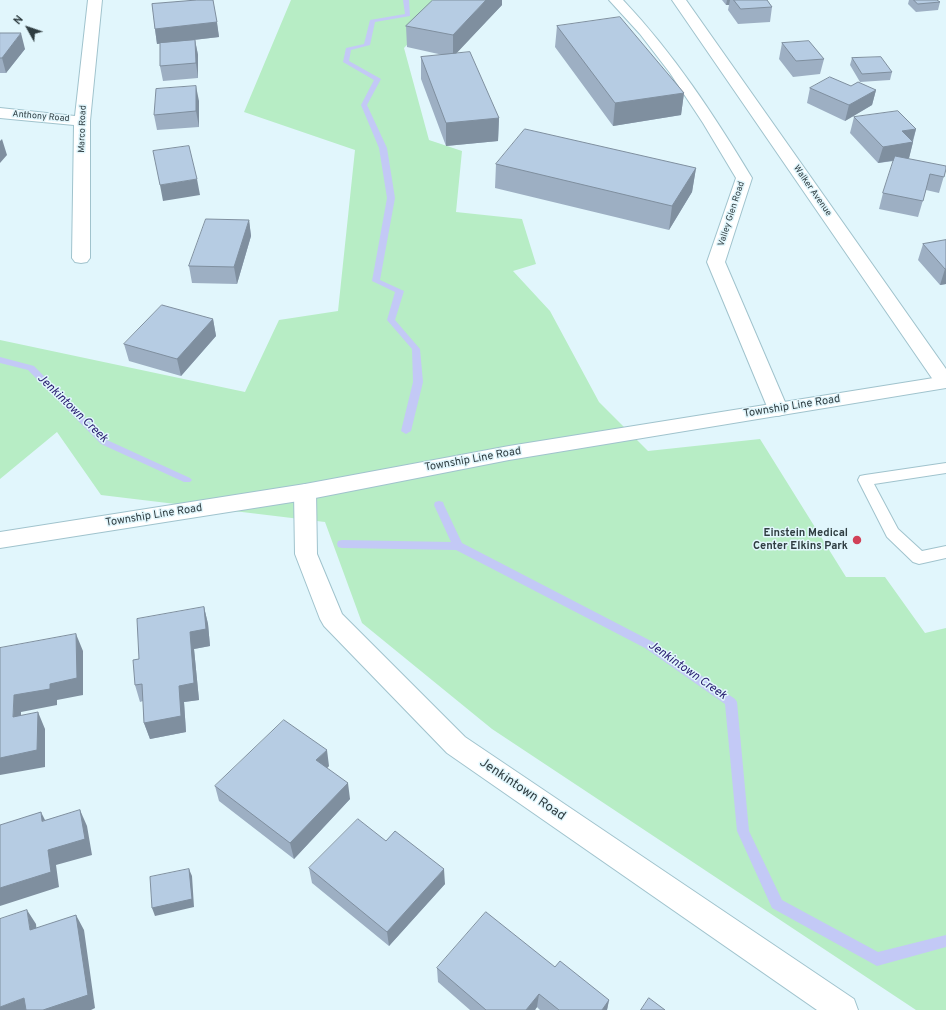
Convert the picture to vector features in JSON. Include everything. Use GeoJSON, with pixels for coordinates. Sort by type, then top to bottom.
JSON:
{"type":"FeatureCollection","features":[{"type":"Feature","properties":{"kind":"street","name":"Marco Road"},"geometry":{"type":"LineString","coordinates":[[81,258],[82,121],[95,0]]}},
{"type":"Feature","properties":{"kind":"street","name":"Valley Glen Road"},"geometry":{"type":"LineString","coordinates":[[616,0],[649,35],[680,76],[720,136],[744,178],[716,262],[778,409]]}},
{"type":"Feature","properties":{"kind":"street","name":"Walker Avenue"},"geometry":{"type":"LineString","coordinates":[[679,0],[946,382]]}},
{"type":"Feature","properties":{"kind":"street","name":"Anthony Road"},"geometry":{"type":"LineString","coordinates":[[0,113],[82,121]]}},
{"type":"Feature","properties":{"kind":"street","name":"Township Line Road"},"geometry":{"type":"LineString","coordinates":[[0,540],[305,492],[509,453],[946,382]]}},
{"type":"Feature","properties":{"kind":"street","name":"Jenkintown Road"},"geometry":{"type":"LineString","coordinates":[[305,492],[306,554],[332,619],[456,745],[843,1010]]}},
{"type":"Feature","properties":{"kind":"lane"},"geometry":{"type":"LineString","coordinates":[[946,468],[865,480],[892,533],[919,558],[946,552]]}},
{"type":"Feature","properties":{"kind":"green space"},"geometry":{"type":"Polygon","coordinates":[[[291,0],[450,0],[404,48],[429,140],[462,151],[456,212],[522,219],[536,264],[513,271],[550,311],[599,402],[648,451],[760,439],[846,577],[885,577],[925,633],[946,628],[946,1010],[916,1010],[492,729],[362,623],[325,522],[101,495],[57,432],[0,479],[0,340],[245,392],[279,320],[338,311],[355,150],[244,112],[291,0]]]}},
{"type":"Feature","properties":{"kind":"building"},"geometry":{"type":"Polygon","coordinates":[[[213,0],[217,22],[155,29],[152,4],[213,0]]]}},
{"type":"Feature","properties":{"kind":"building"},"geometry":{"type":"Polygon","coordinates":[[[433,0],[486,0],[453,35],[406,26],[433,0]]]}},
{"type":"Feature","properties":{"kind":"building"},"geometry":{"type":"Polygon","coordinates":[[[734,0],[767,0],[772,7],[741,9],[734,0]]]}},
{"type":"Feature","properties":{"kind":"building"},"geometry":{"type":"Polygon","coordinates":[[[914,0],[937,0],[940,2],[918,4],[914,0]]]}},
{"type":"Feature","properties":{"kind":"building"},"geometry":{"type":"Polygon","coordinates":[[[620,17],[684,93],[615,103],[557,26],[620,17]]]}},
{"type":"Feature","properties":{"kind":"building"},"geometry":{"type":"Polygon","coordinates":[[[0,33],[21,33],[2,58],[0,58],[0,33]]]}},
{"type":"Feature","properties":{"kind":"building"},"geometry":{"type":"Polygon","coordinates":[[[195,40],[196,63],[160,66],[160,43],[195,40]]]}},
{"type":"Feature","properties":{"kind":"building"},"geometry":{"type":"Polygon","coordinates":[[[809,41],[824,59],[796,61],[782,43],[809,41]]]}},
{"type":"Feature","properties":{"kind":"building"},"geometry":{"type":"Polygon","coordinates":[[[470,52],[499,118],[446,123],[421,57],[470,52]]]}},
{"type":"Feature","properties":{"kind":"building"},"geometry":{"type":"Polygon","coordinates":[[[881,57],[892,72],[862,74],[852,58],[881,57]]]}},
{"type":"Feature","properties":{"kind":"building"},"geometry":{"type":"Polygon","coordinates":[[[830,77],[851,86],[858,82],[876,90],[849,105],[810,88],[830,77]]]}},
{"type":"Feature","properties":{"kind":"building"},"geometry":{"type":"Polygon","coordinates":[[[196,86],[196,111],[154,115],[156,89],[196,86]]]}},
{"type":"Feature","properties":{"kind":"building"},"geometry":{"type":"Polygon","coordinates":[[[898,111],[916,129],[902,131],[913,142],[883,147],[854,117],[898,111]]]}},
{"type":"Feature","properties":{"kind":"building"},"geometry":{"type":"Polygon","coordinates":[[[525,129],[696,168],[672,206],[496,164],[525,129]]]}},
{"type":"Feature","properties":{"kind":"building"},"geometry":{"type":"Polygon","coordinates":[[[189,146],[197,179],[160,185],[153,151],[189,146]]]}},
{"type":"Feature","properties":{"kind":"building"},"geometry":{"type":"Polygon","coordinates":[[[895,156],[946,166],[944,177],[930,174],[923,201],[883,193],[895,156]]]}},
{"type":"Feature","properties":{"kind":"building"},"geometry":{"type":"Polygon","coordinates":[[[206,219],[249,220],[234,267],[189,266],[206,219]]]}},
{"type":"Feature","properties":{"kind":"building"},"geometry":{"type":"Polygon","coordinates":[[[946,240],[946,269],[945,269],[923,244],[946,240]]]}},
{"type":"Feature","properties":{"kind":"building"},"geometry":{"type":"Polygon","coordinates":[[[162,305],[213,319],[177,359],[124,344],[162,305]]]}},
{"type":"Feature","properties":{"kind":"building"},"geometry":{"type":"Polygon","coordinates":[[[204,607],[206,629],[190,632],[194,683],[179,686],[181,716],[144,723],[142,684],[135,685],[133,660],[139,659],[137,619],[204,607]]]}},
{"type":"Feature","properties":{"kind":"building"},"geometry":{"type":"Polygon","coordinates":[[[76,634],[77,678],[50,684],[50,689],[14,695],[13,717],[38,712],[37,750],[0,758],[0,648],[76,634]]]}},
{"type":"Feature","properties":{"kind":"building"},"geometry":{"type":"Polygon","coordinates":[[[284,720],[327,750],[316,760],[348,783],[290,843],[215,786],[284,720]]]}},
{"type":"Feature","properties":{"kind":"building"},"geometry":{"type":"Polygon","coordinates":[[[80,810],[85,839],[48,850],[51,872],[0,888],[0,825],[41,812],[42,821],[80,810]]]}},
{"type":"Feature","properties":{"kind":"building"},"geometry":{"type":"Polygon","coordinates":[[[358,819],[386,841],[395,831],[444,869],[387,932],[309,868],[358,819]]]}},
{"type":"Feature","properties":{"kind":"building"},"geometry":{"type":"Polygon","coordinates":[[[189,869],[192,899],[152,908],[150,877],[189,869]]]}},
{"type":"Feature","properties":{"kind":"building"},"geometry":{"type":"Polygon","coordinates":[[[27,910],[30,930],[76,915],[88,995],[43,1010],[26,1010],[24,998],[0,1007],[0,919],[27,910]]]}},
{"type":"Feature","properties":{"kind":"building"},"geometry":{"type":"Polygon","coordinates":[[[486,912],[555,967],[560,961],[609,1000],[602,1010],[559,1010],[539,994],[526,1010],[486,1010],[437,968],[486,912]]]}},
{"type":"Feature","properties":{"kind":"building"},"geometry":{"type":"Polygon","coordinates":[[[649,998],[665,1010],[641,1010],[649,998]]]}},
{"type":"Feature","properties":{"kind":"waterway"},"geometry":{"type":"LineString","coordinates":[[406,0],[408,15],[372,21],[367,45],[348,49],[346,62],[378,79],[364,105],[383,148],[391,198],[376,281],[400,291],[391,320],[416,349],[418,382],[406,431]]}},
{"type":"Feature","properties":{"kind":"waterway","name":"Jenkintown Creek"},"geometry":{"type":"LineString","coordinates":[[0,360],[31,368],[104,442],[187,480]]}},
{"type":"Feature","properties":{"kind":"waterway"},"geometry":{"type":"LineString","coordinates":[[439,505],[458,546]]}},
{"type":"Feature","properties":{"kind":"waterway","name":"Jenkintown Creek"},"geometry":{"type":"LineString","coordinates":[[342,544],[458,546]]}},
{"type":"Feature","properties":{"kind":"waterway","name":"Jenkintown Creek"},"geometry":{"type":"LineString","coordinates":[[458,546],[649,645],[731,702],[743,831],[777,904],[877,959],[946,941]]}},
{"type":"Feature","properties":{"kind":"place","name":"Einstein Medical Center Elkins Park"},"geometry":{"type":"Point","coordinates":[857,540]}}]}
